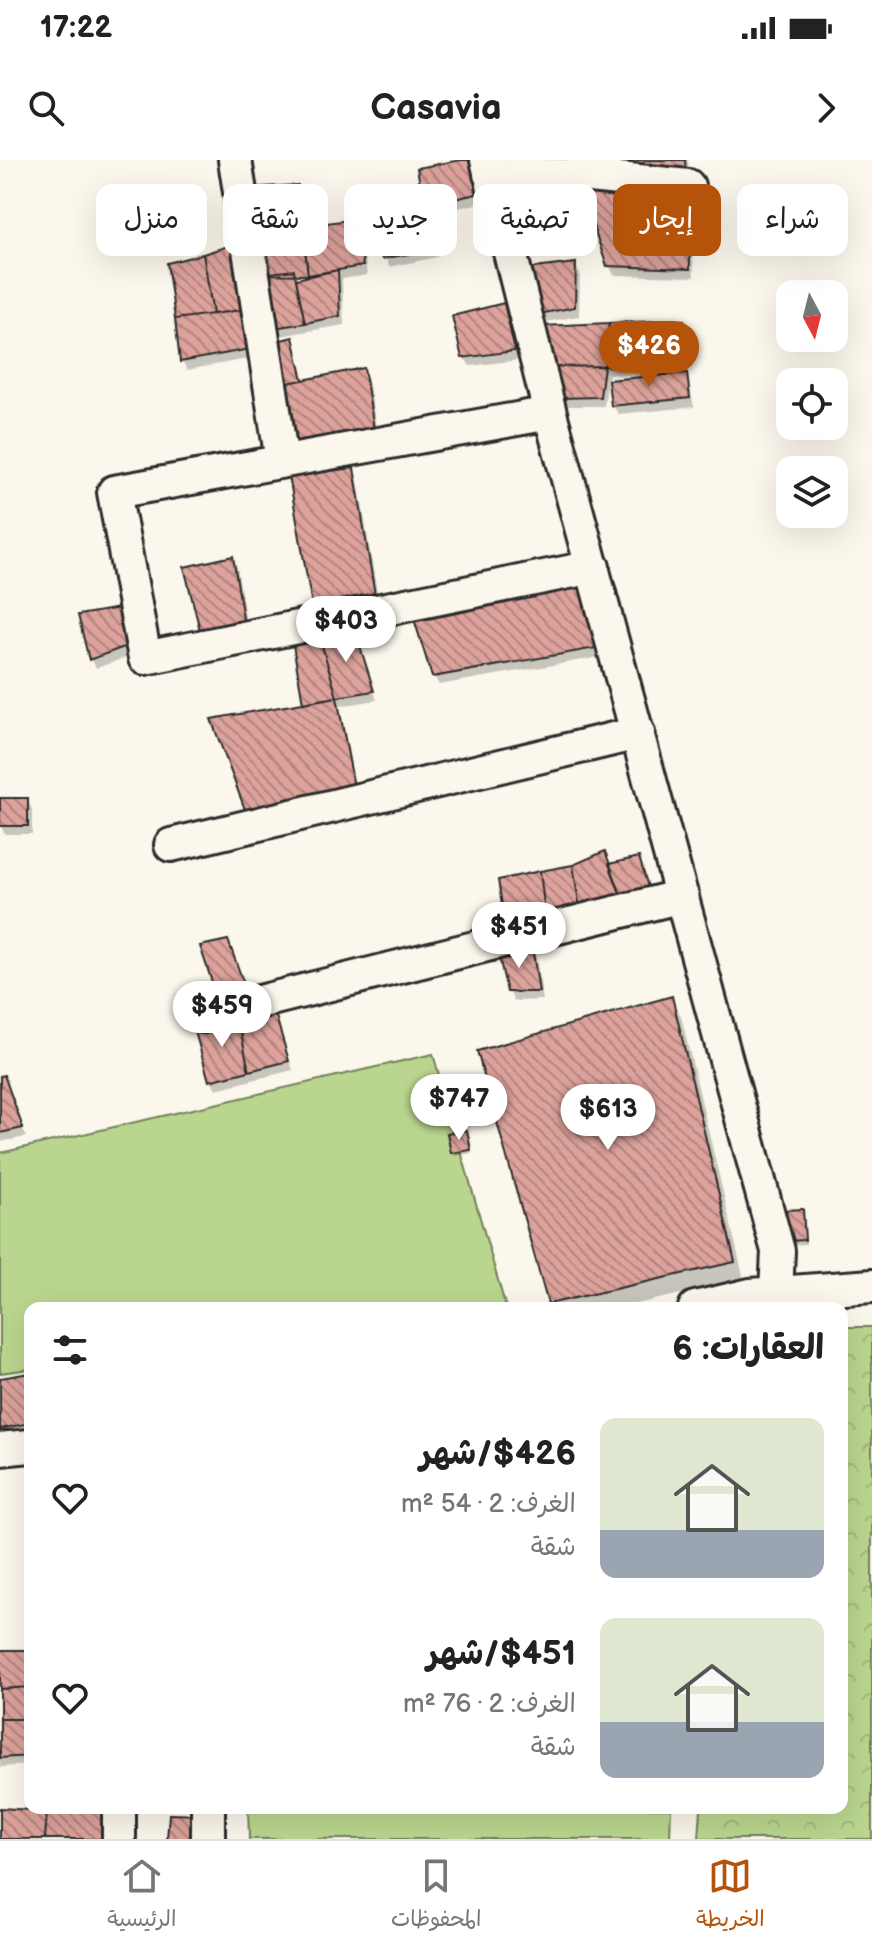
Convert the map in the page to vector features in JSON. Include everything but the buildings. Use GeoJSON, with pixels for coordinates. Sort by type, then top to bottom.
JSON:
{"type":"FeatureCollection","features":[{"type":"Feature","properties":{"kind":"street"},"geometry":{"type":"LineString","coordinates":[[235,160],[282,461]]}},
{"type":"Feature","properties":{"kind":"street"},"geometry":{"type":"LineString","coordinates":[[668,184],[488,167],[550,413],[778,1251],[776,1293]]}},
{"type":"Feature","properties":{"kind":"street"},"geometry":{"type":"LineString","coordinates":[[550,413],[114,492],[145,658],[593,567]]}},
{"type":"Feature","properties":{"kind":"street"},"geometry":{"type":"LineString","coordinates":[[171,845],[638,733]]}},
{"type":"Feature","properties":{"kind":"street"},"geometry":{"type":"LineString","coordinates":[[203,1016],[682,896]]}},
{"type":"Feature","properties":{"kind":"street"},"geometry":{"type":"LineString","coordinates":[[720,1302],[750,1295],[872,1286]]}},
{"type":"Feature","properties":{"kind":"street"},"geometry":{"type":"LineString","coordinates":[[0,1449],[24,1447]]}},
{"type":"Feature","properties":{"kind":"street"},"geometry":{"type":"LineString","coordinates":[[119,1814],[119,1839]]}},
{"type":"Feature","properties":{"kind":"street"},"geometry":{"type":"LineString","coordinates":[[208,1814],[208,1839]]}},
{"type":"Feature","properties":{"kind":"green space"},"geometry":{"type":"Polygon","coordinates":[[[433,1054],[504,1302],[24,1302],[24,1370],[0,1373],[0,1153],[433,1054]]]}},
{"type":"Feature","properties":{"kind":"green space"},"geometry":{"type":"Polygon","coordinates":[[[848,1327],[872,1327],[872,1839],[699,1839],[701,1814],[848,1814],[848,1327]]]}},
{"type":"Feature","properties":{"kind":"green space"},"geometry":{"type":"Polygon","coordinates":[[[248,1814],[671,1814],[670,1839],[249,1839],[248,1814]]]}}]}
